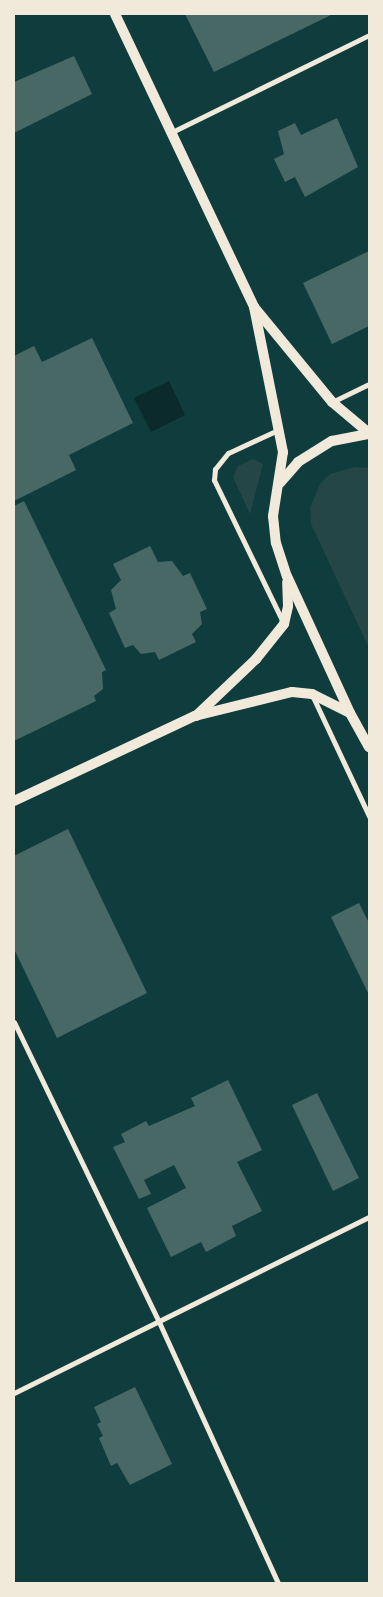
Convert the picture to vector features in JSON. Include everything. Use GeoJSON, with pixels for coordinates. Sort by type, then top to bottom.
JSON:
{"type":"FeatureCollection","features":[{"type":"Feature","properties":{"kind":"main road"},"geometry":{"type":"LineString","coordinates":[[115,14],[254,307],[280,429],[283,452],[273,516],[276,543],[287,576],[350,714],[369,747]]}},
{"type":"Feature","properties":{"kind":"main road"},"geometry":{"type":"LineString","coordinates":[[254,307],[332,402],[369,434]]}},
{"type":"Feature","properties":{"kind":"main road"},"geometry":{"type":"LineString","coordinates":[[279,483],[298,462],[332,441],[369,434]]}},
{"type":"Feature","properties":{"kind":"main road"},"geometry":{"type":"LineString","coordinates":[[195,716],[256,659],[284,624],[288,606],[287,576]]}},
{"type":"Feature","properties":{"kind":"main road"},"geometry":{"type":"LineString","coordinates":[[14,801],[195,716],[292,692],[312,694],[350,714]]}},
{"type":"Feature","properties":{"kind":"street"},"geometry":{"type":"LineString","coordinates":[[172,132],[369,36]]}},
{"type":"Feature","properties":{"kind":"street"},"geometry":{"type":"LineString","coordinates":[[332,402],[369,384]]}},
{"type":"Feature","properties":{"kind":"street"},"geometry":{"type":"LineString","coordinates":[[280,429],[228,454],[215,469],[214,480],[284,624]]}},
{"type":"Feature","properties":{"kind":"street"},"geometry":{"type":"LineString","coordinates":[[312,694],[369,816]]}},
{"type":"Feature","properties":{"kind":"street"},"geometry":{"type":"LineString","coordinates":[[14,1022],[158,1322],[278,1583]]}},
{"type":"Feature","properties":{"kind":"street"},"geometry":{"type":"LineString","coordinates":[[14,1393],[369,1217]]}},
{"type":"Feature","properties":{"kind":"shaded area"},"geometry":{"type":"Polygon","coordinates":[[[169,381],[185,415],[151,432],[134,398],[169,381]]]}},
{"type":"Feature","properties":{"kind":"shaded area"},"geometry":{"type":"Polygon","coordinates":[[[253,459],[263,464],[250,514],[233,477],[238,466],[253,459]]]}},
{"type":"Feature","properties":{"kind":"shaded area"},"geometry":{"type":"Polygon","coordinates":[[[355,467],[369,468],[369,648],[311,524],[310,508],[320,484],[330,474],[355,467]]]}},
{"type":"Feature","properties":{"kind":"building"},"geometry":{"type":"Polygon","coordinates":[[[185,14],[333,14],[214,72],[185,14]]]}},
{"type":"Feature","properties":{"kind":"building"},"geometry":{"type":"Polygon","coordinates":[[[74,56],[92,94],[14,133],[14,82],[74,56]]]}},
{"type":"Feature","properties":{"kind":"building"},"geometry":{"type":"Polygon","coordinates":[[[337,118],[358,167],[305,197],[295,177],[285,182],[274,159],[284,154],[278,131],[295,123],[301,135],[337,118]]]}},
{"type":"Feature","properties":{"kind":"building"},"geometry":{"type":"Polygon","coordinates":[[[369,251],[369,326],[332,344],[303,283],[369,251]]]}},
{"type":"Feature","properties":{"kind":"building"},"geometry":{"type":"Polygon","coordinates":[[[92,338],[133,423],[69,455],[76,470],[14,501],[14,356],[34,346],[42,362],[92,338]]]}},
{"type":"Feature","properties":{"kind":"building"},"geometry":{"type":"Polygon","coordinates":[[[24,501],[106,670],[102,672],[103,689],[94,696],[96,701],[14,741],[14,506],[24,501]]]}},
{"type":"Feature","properties":{"kind":"building"},"geometry":{"type":"Polygon","coordinates":[[[150,546],[158,562],[172,561],[183,576],[190,573],[207,609],[200,612],[202,624],[192,634],[196,642],[159,660],[155,652],[141,654],[133,645],[125,648],[109,613],[116,609],[111,590],[121,580],[113,564],[150,546]]]}},
{"type":"Feature","properties":{"kind":"building"},"geometry":{"type":"Polygon","coordinates":[[[68,829],[147,993],[57,1038],[14,949],[14,856],[68,829]]]}},
{"type":"Feature","properties":{"kind":"building"},"geometry":{"type":"Polygon","coordinates":[[[359,903],[369,923],[369,995],[331,917],[359,903]]]}},
{"type":"Feature","properties":{"kind":"building"},"geometry":{"type":"Polygon","coordinates":[[[228,1080],[262,1150],[237,1162],[262,1211],[232,1226],[236,1236],[206,1252],[201,1242],[171,1257],[147,1208],[186,1188],[174,1165],[144,1180],[151,1194],[139,1199],[113,1147],[125,1142],[121,1134],[146,1121],[149,1126],[195,1106],[191,1098],[228,1080]]]}},
{"type":"Feature","properties":{"kind":"building"},"geometry":{"type":"Polygon","coordinates":[[[317,1093],[359,1178],[333,1191],[292,1105],[317,1093]]]}},
{"type":"Feature","properties":{"kind":"building"},"geometry":{"type":"Polygon","coordinates":[[[135,1387],[172,1464],[130,1485],[117,1463],[111,1466],[99,1438],[103,1436],[97,1424],[101,1422],[94,1407],[135,1387]]]}}]}
